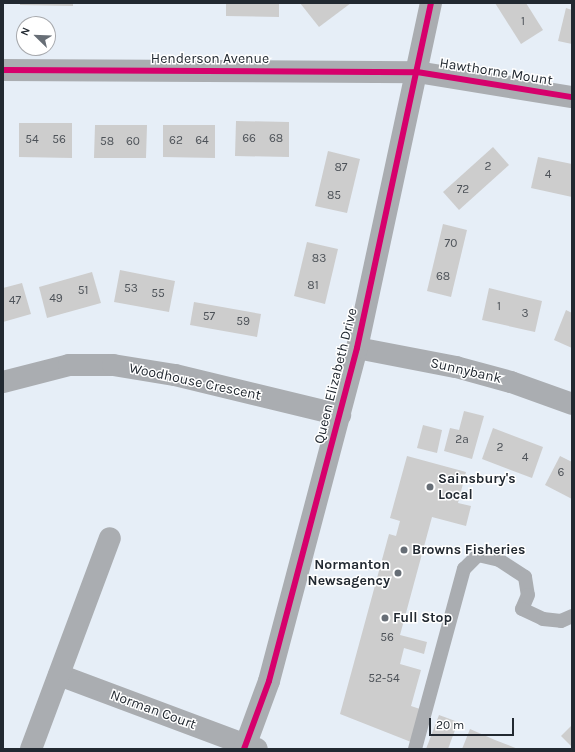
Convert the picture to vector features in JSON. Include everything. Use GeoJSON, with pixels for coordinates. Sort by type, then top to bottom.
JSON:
{"type":"FeatureCollection","features":[{"type":"Feature","properties":{"kind":"street","name":"Queen Elizabeth Drive"},"geometry":{"type":"LineString","coordinates":[[249,748],[269,681],[357,348],[432,3]]}},
{"type":"Feature","properties":{"kind":"street","name":"Henderson Avenue"},"geometry":{"type":"LineString","coordinates":[[3,70],[417,72]]}},
{"type":"Feature","properties":{"kind":"street","name":"Hawthorne Mount"},"geometry":{"type":"LineString","coordinates":[[417,72],[572,97]]}},
{"type":"Feature","properties":{"kind":"street","name":"Sunnybank"},"geometry":{"type":"LineString","coordinates":[[357,348],[456,367],[511,382],[572,404]]}},
{"type":"Feature","properties":{"kind":"street","name":"Woodhouse Crescent"},"geometry":{"type":"LineString","coordinates":[[3,382],[69,365],[113,365],[175,375],[340,415]]}},
{"type":"Feature","properties":{"kind":"street"},"geometry":{"type":"LineString","coordinates":[[31,749],[110,538]]}},
{"type":"Feature","properties":{"kind":"street","name":"Norman Court"},"geometry":{"type":"LineString","coordinates":[[59,676],[249,748]]}},
{"type":"Feature","properties":{"kind":"lane"},"geometry":{"type":"LineString","coordinates":[[415,749],[464,569],[478,555],[499,560],[525,577],[528,595],[522,609],[543,619],[562,621],[572,616]]}},
{"type":"Feature","properties":{"kind":"building"},"geometry":{"type":"Polygon","coordinates":[[[20,3],[73,3],[73,6],[20,5],[20,3]]]}},
{"type":"Feature","properties":{"kind":"building"},"geometry":{"type":"Polygon","coordinates":[[[226,3],[279,3],[279,17],[226,16],[226,3]]]}},
{"type":"Feature","properties":{"kind":"building"},"geometry":{"type":"Polygon","coordinates":[[[300,3],[351,3],[319,27],[300,3]]]}},
{"type":"Feature","properties":{"kind":"building"},"geometry":{"type":"Polygon","coordinates":[[[495,3],[526,3],[543,30],[521,44],[495,3]]]}},
{"type":"Feature","properties":{"kind":"building"},"geometry":{"type":"Polygon","coordinates":[[[566,8],[572,10],[572,44],[558,41],[566,8]]]}},
{"type":"Feature","properties":{"kind":"building"},"geometry":{"type":"Polygon","coordinates":[[[236,121],[289,122],[289,157],[235,156],[236,121]]]}},
{"type":"Feature","properties":{"kind":"building"},"geometry":{"type":"Polygon","coordinates":[[[19,123],[72,123],[72,158],[19,157],[19,123]]]}},
{"type":"Feature","properties":{"kind":"building"},"geometry":{"type":"Polygon","coordinates":[[[95,125],[147,125],[146,158],[94,158],[95,125]]]}},
{"type":"Feature","properties":{"kind":"building"},"geometry":{"type":"Polygon","coordinates":[[[163,125],[215,125],[215,158],[163,157],[163,125]]]}},
{"type":"Feature","properties":{"kind":"building"},"geometry":{"type":"Polygon","coordinates":[[[493,147],[509,165],[459,210],[443,192],[493,147]]]}},
{"type":"Feature","properties":{"kind":"building"},"geometry":{"type":"Polygon","coordinates":[[[328,151],[360,159],[347,213],[315,206],[328,151]]]}},
{"type":"Feature","properties":{"kind":"building"},"geometry":{"type":"Polygon","coordinates":[[[538,157],[572,164],[572,197],[531,188],[538,157]]]}},
{"type":"Feature","properties":{"kind":"building"},"geometry":{"type":"Polygon","coordinates":[[[443,224],[467,230],[451,297],[427,291],[443,224]]]}},
{"type":"Feature","properties":{"kind":"building"},"geometry":{"type":"Polygon","coordinates":[[[307,242],[338,249],[325,304],[294,296],[307,242]]]}},
{"type":"Feature","properties":{"kind":"building"},"geometry":{"type":"Polygon","coordinates":[[[120,270],[175,281],[169,312],[114,302],[120,270]]]}},
{"type":"Feature","properties":{"kind":"building"},"geometry":{"type":"Polygon","coordinates":[[[92,272],[101,303],[47,318],[39,287],[92,272]]]}},
{"type":"Feature","properties":{"kind":"building"},"geometry":{"type":"Polygon","coordinates":[[[22,283],[31,314],[3,322],[3,288],[22,283]]]}},
{"type":"Feature","properties":{"kind":"building"},"geometry":{"type":"Polygon","coordinates":[[[489,288],[542,301],[535,332],[482,320],[489,288]]]}},
{"type":"Feature","properties":{"kind":"building"},"geometry":{"type":"Polygon","coordinates":[[[194,302],[261,314],[257,337],[190,325],[194,302]]]}},
{"type":"Feature","properties":{"kind":"building"},"geometry":{"type":"Polygon","coordinates":[[[566,310],[572,313],[572,348],[554,340],[566,310]]]}},
{"type":"Feature","properties":{"kind":"building"},"geometry":{"type":"Polygon","coordinates":[[[464,411],[484,416],[472,459],[444,451],[450,428],[459,430],[464,411]]]}},
{"type":"Feature","properties":{"kind":"building"},"geometry":{"type":"Polygon","coordinates":[[[423,425],[442,430],[437,453],[417,448],[423,425]]]}},
{"type":"Feature","properties":{"kind":"building"},"geometry":{"type":"Polygon","coordinates":[[[493,428],[543,447],[532,478],[482,459],[493,428]]]}},
{"type":"Feature","properties":{"kind":"building"},"geometry":{"type":"Polygon","coordinates":[[[407,456],[466,472],[458,503],[471,506],[466,526],[432,517],[400,635],[427,642],[424,654],[404,648],[400,664],[421,670],[411,706],[420,709],[411,742],[340,714],[389,534],[396,536],[400,521],[390,518],[407,456]]]}},
{"type":"Feature","properties":{"kind":"building"},"geometry":{"type":"Polygon","coordinates":[[[560,456],[572,462],[572,499],[545,485],[560,456]]]}},
{"type":"Feature","properties":{"kind":"building"},"geometry":{"type":"Polygon","coordinates":[[[439,715],[458,722],[448,749],[426,749],[439,715]]]}},
{"type":"Feature","properties":{"kind":"building"},"geometry":{"type":"Polygon","coordinates":[[[572,725],[572,747],[561,736],[572,725]]]}},
{"type":"Feature","properties":{"kind":"building"},"geometry":{"type":"Polygon","coordinates":[[[470,729],[495,740],[518,749],[462,749],[470,729]]]}},
{"type":"Feature","properties":{"kind":"cycle path"},"geometry":{"type":"LineString","coordinates":[[244,749],[269,681],[357,348],[431,3]]}},
{"type":"Feature","properties":{"kind":"cycle path"},"geometry":{"type":"LineString","coordinates":[[3,70],[417,72],[572,97]]}},
{"type":"Feature","properties":{"kind":"place","name":"Sainsbury's Local"},"geometry":{"type":"Point","coordinates":[430,487]}},
{"type":"Feature","properties":{"kind":"place","name":"Browns Fisheries"},"geometry":{"type":"Point","coordinates":[404,550]}},
{"type":"Feature","properties":{"kind":"place","name":"Normanton Newsagency"},"geometry":{"type":"Point","coordinates":[398,573]}},
{"type":"Feature","properties":{"kind":"place","name":"Full Stop"},"geometry":{"type":"Point","coordinates":[385,618]}}]}
